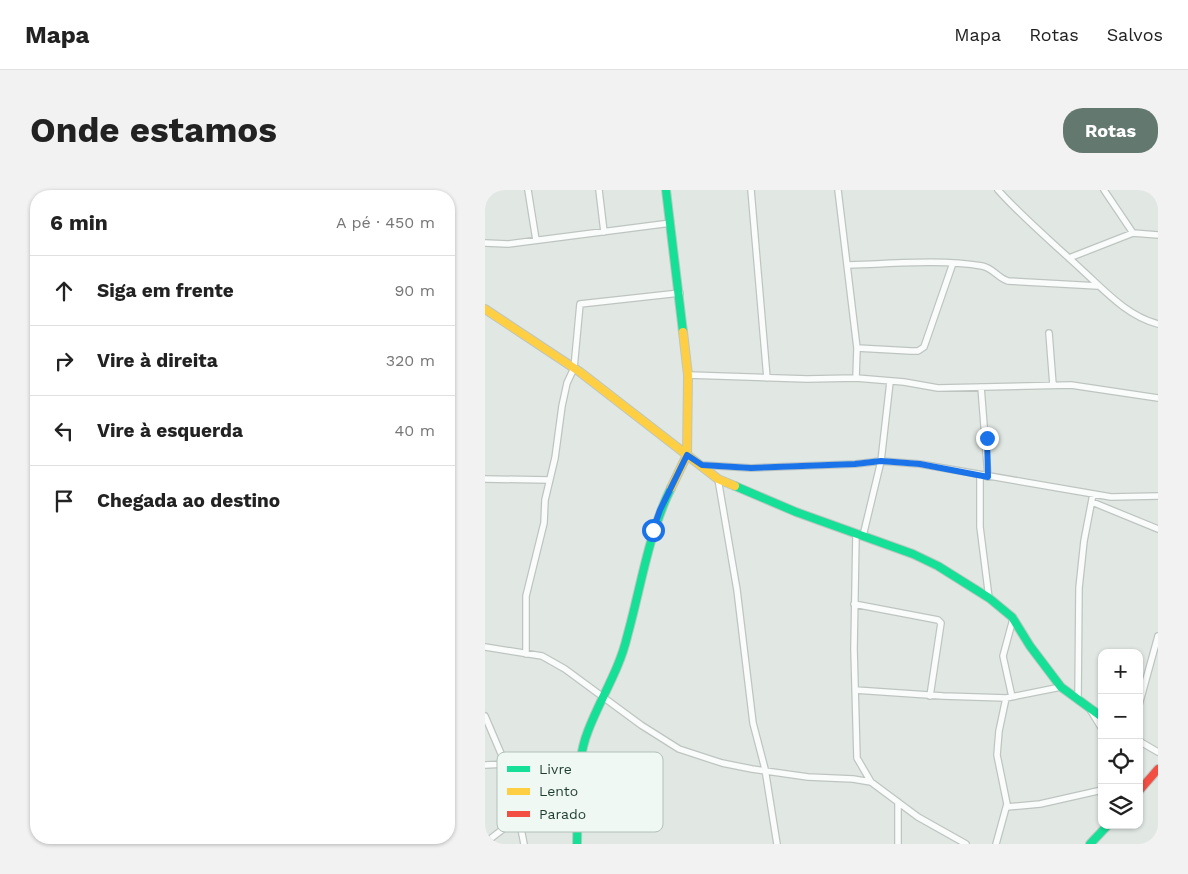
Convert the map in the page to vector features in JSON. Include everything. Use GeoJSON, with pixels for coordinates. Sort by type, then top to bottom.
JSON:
{"type":"FeatureCollection","features":[{"type":"Feature","properties":{"kind":"street"},"geometry":{"type":"LineString","coordinates":[[528,190],[537,240]]}},
{"type":"Feature","properties":{"kind":"street"},"geometry":{"type":"LineString","coordinates":[[599,190],[604,232]]}},
{"type":"Feature","properties":{"kind":"street"},"geometry":{"type":"LineString","coordinates":[[583,752],[587,733],[604,697],[627,639],[653,530],[660,510],[687,455],[688,375],[680,293],[666,190]]}},
{"type":"Feature","properties":{"kind":"street"},"geometry":{"type":"LineString","coordinates":[[751,190],[767,378]]}},
{"type":"Feature","properties":{"kind":"street"},"geometry":{"type":"LineString","coordinates":[[838,190],[849,266],[857,348],[856,378]]}},
{"type":"Feature","properties":{"kind":"street"},"geometry":{"type":"LineString","coordinates":[[998,190],[1028,223],[1098,286],[1141,318],[1158,324]]}},
{"type":"Feature","properties":{"kind":"street"},"geometry":{"type":"LineString","coordinates":[[1104,190],[1133,233]]}},
{"type":"Feature","properties":{"kind":"street"},"geometry":{"type":"LineString","coordinates":[[485,243],[508,244],[671,223]]}},
{"type":"Feature","properties":{"kind":"street"},"geometry":{"type":"LineString","coordinates":[[1069,258],[1133,233],[1158,235]]}},
{"type":"Feature","properties":{"kind":"street"},"geometry":{"type":"LineString","coordinates":[[849,266],[953,263],[989,268],[1001,279],[1008,281],[1098,286]]}},
{"type":"Feature","properties":{"kind":"street"},"geometry":{"type":"LineString","coordinates":[[857,348],[919,351],[924,347],[953,263]]}},
{"type":"Feature","properties":{"kind":"street"},"geometry":{"type":"LineString","coordinates":[[526,654],[525,603],[544,524],[549,480],[555,458],[567,382],[573,368],[580,305],[582,302],[680,293]]}},
{"type":"Feature","properties":{"kind":"street"},"geometry":{"type":"LineString","coordinates":[[485,310],[573,368],[718,479],[796,512],[913,554],[938,566],[989,598],[1013,619],[1030,646],[1061,687],[1098,715]]}},
{"type":"Feature","properties":{"kind":"street"},"geometry":{"type":"LineString","coordinates":[[1049,333],[1053,385]]}},
{"type":"Feature","properties":{"kind":"street"},"geometry":{"type":"LineString","coordinates":[[688,375],[767,378],[856,378],[938,388],[1071,385],[1158,398]]}},
{"type":"Feature","properties":{"kind":"street"},"geometry":{"type":"LineString","coordinates":[[890,382],[881,461],[859,535],[854,604],[857,758],[871,782],[917,817],[966,844]]}},
{"type":"Feature","properties":{"kind":"street"},"geometry":{"type":"LineString","coordinates":[[981,387],[988,477]]}},
{"type":"Feature","properties":{"kind":"street"},"geometry":{"type":"LineString","coordinates":[[702,465],[751,468],[855,464],[881,461],[920,464],[980,476],[1111,497],[1158,496]]}},
{"type":"Feature","properties":{"kind":"street"},"geometry":{"type":"LineString","coordinates":[[980,476],[980,527],[989,598]]}},
{"type":"Feature","properties":{"kind":"street"},"geometry":{"type":"LineString","coordinates":[[485,479],[549,480]]}},
{"type":"Feature","properties":{"kind":"street"},"geometry":{"type":"LineString","coordinates":[[718,479],[737,590],[753,723],[765,769],[777,844]]}},
{"type":"Feature","properties":{"kind":"street"},"geometry":{"type":"LineString","coordinates":[[1078,700],[1079,588],[1084,541],[1093,494]]}},
{"type":"Feature","properties":{"kind":"street"},"geometry":{"type":"LineString","coordinates":[[1092,502],[1158,529]]}},
{"type":"Feature","properties":{"kind":"street"},"geometry":{"type":"LineString","coordinates":[[854,604],[938,620],[941,623],[930,696]]}},
{"type":"Feature","properties":{"kind":"street"},"geometry":{"type":"LineString","coordinates":[[996,844],[1007,807],[1007,796],[997,755],[999,731],[1009,697],[1003,656],[1013,619]]}},
{"type":"Feature","properties":{"kind":"street"},"geometry":{"type":"LineString","coordinates":[[1142,694],[1158,636]]}},
{"type":"Feature","properties":{"kind":"street"},"geometry":{"type":"LineString","coordinates":[[485,647],[542,656],[565,669],[679,749],[722,763],[808,777],[853,779],[871,782]]}},
{"type":"Feature","properties":{"kind":"street"},"geometry":{"type":"LineString","coordinates":[[855,690],[930,696],[1009,697],[1061,687]]}},
{"type":"Feature","properties":{"kind":"street"},"geometry":{"type":"LineString","coordinates":[[1091,711],[1098,722]]}},
{"type":"Feature","properties":{"kind":"street"},"geometry":{"type":"LineString","coordinates":[[485,716],[502,752]]}},
{"type":"Feature","properties":{"kind":"street"},"geometry":{"type":"LineString","coordinates":[[1143,743],[1158,752]]}},
{"type":"Feature","properties":{"kind":"street"},"geometry":{"type":"LineString","coordinates":[[1143,786],[1158,769]]}},
{"type":"Feature","properties":{"kind":"street"},"geometry":{"type":"LineString","coordinates":[[1007,807],[1040,804],[1098,791]]}},
{"type":"Feature","properties":{"kind":"street"},"geometry":{"type":"LineString","coordinates":[[898,802],[898,844]]}},
{"type":"Feature","properties":{"kind":"street"},"geometry":{"type":"LineString","coordinates":[[1090,844],[1104,829]]}},
{"type":"Feature","properties":{"kind":"street"},"geometry":{"type":"LineString","coordinates":[[487,840],[497,830]]}},
{"type":"Feature","properties":{"kind":"traffic: fast"},"geometry":{"type":"LineString","coordinates":[[666,190],[683,332]]}},
{"type":"Feature","properties":{"kind":"traffic: fast"},"geometry":{"type":"LineString","coordinates":[[735,486],[796,512],[913,554],[938,566],[989,598],[1012,617],[1030,646],[1061,687],[1098,714]]}},
{"type":"Feature","properties":{"kind":"traffic: fast"},"geometry":{"type":"LineString","coordinates":[[582,752],[588,731],[624,649],[656,524],[671,488]]}},
{"type":"Feature","properties":{"kind":"traffic: fast"},"geometry":{"type":"LineString","coordinates":[[1090,844],[1104,829]]}},
{"type":"Feature","properties":{"kind":"traffic: fast"},"geometry":{"type":"LineString","coordinates":[[577,832],[577,844]]}},
{"type":"Feature","properties":{"kind":"traffic: slow"},"geometry":{"type":"LineString","coordinates":[[485,309],[580,372],[718,479],[735,486]]}},
{"type":"Feature","properties":{"kind":"traffic: slow"},"geometry":{"type":"LineString","coordinates":[[671,488],[687,455],[688,375],[683,332]]}},
{"type":"Feature","properties":{"kind":"traffic: jam"},"geometry":{"type":"LineString","coordinates":[[1143,786],[1158,769]]}},
{"type":"Feature","properties":{"kind":"route"},"geometry":{"type":"LineString","coordinates":[[653,530],[660,510],[680,473],[687,455],[702,465],[751,468],[855,464],[881,461],[920,464],[988,477],[987,438]]}}]}
